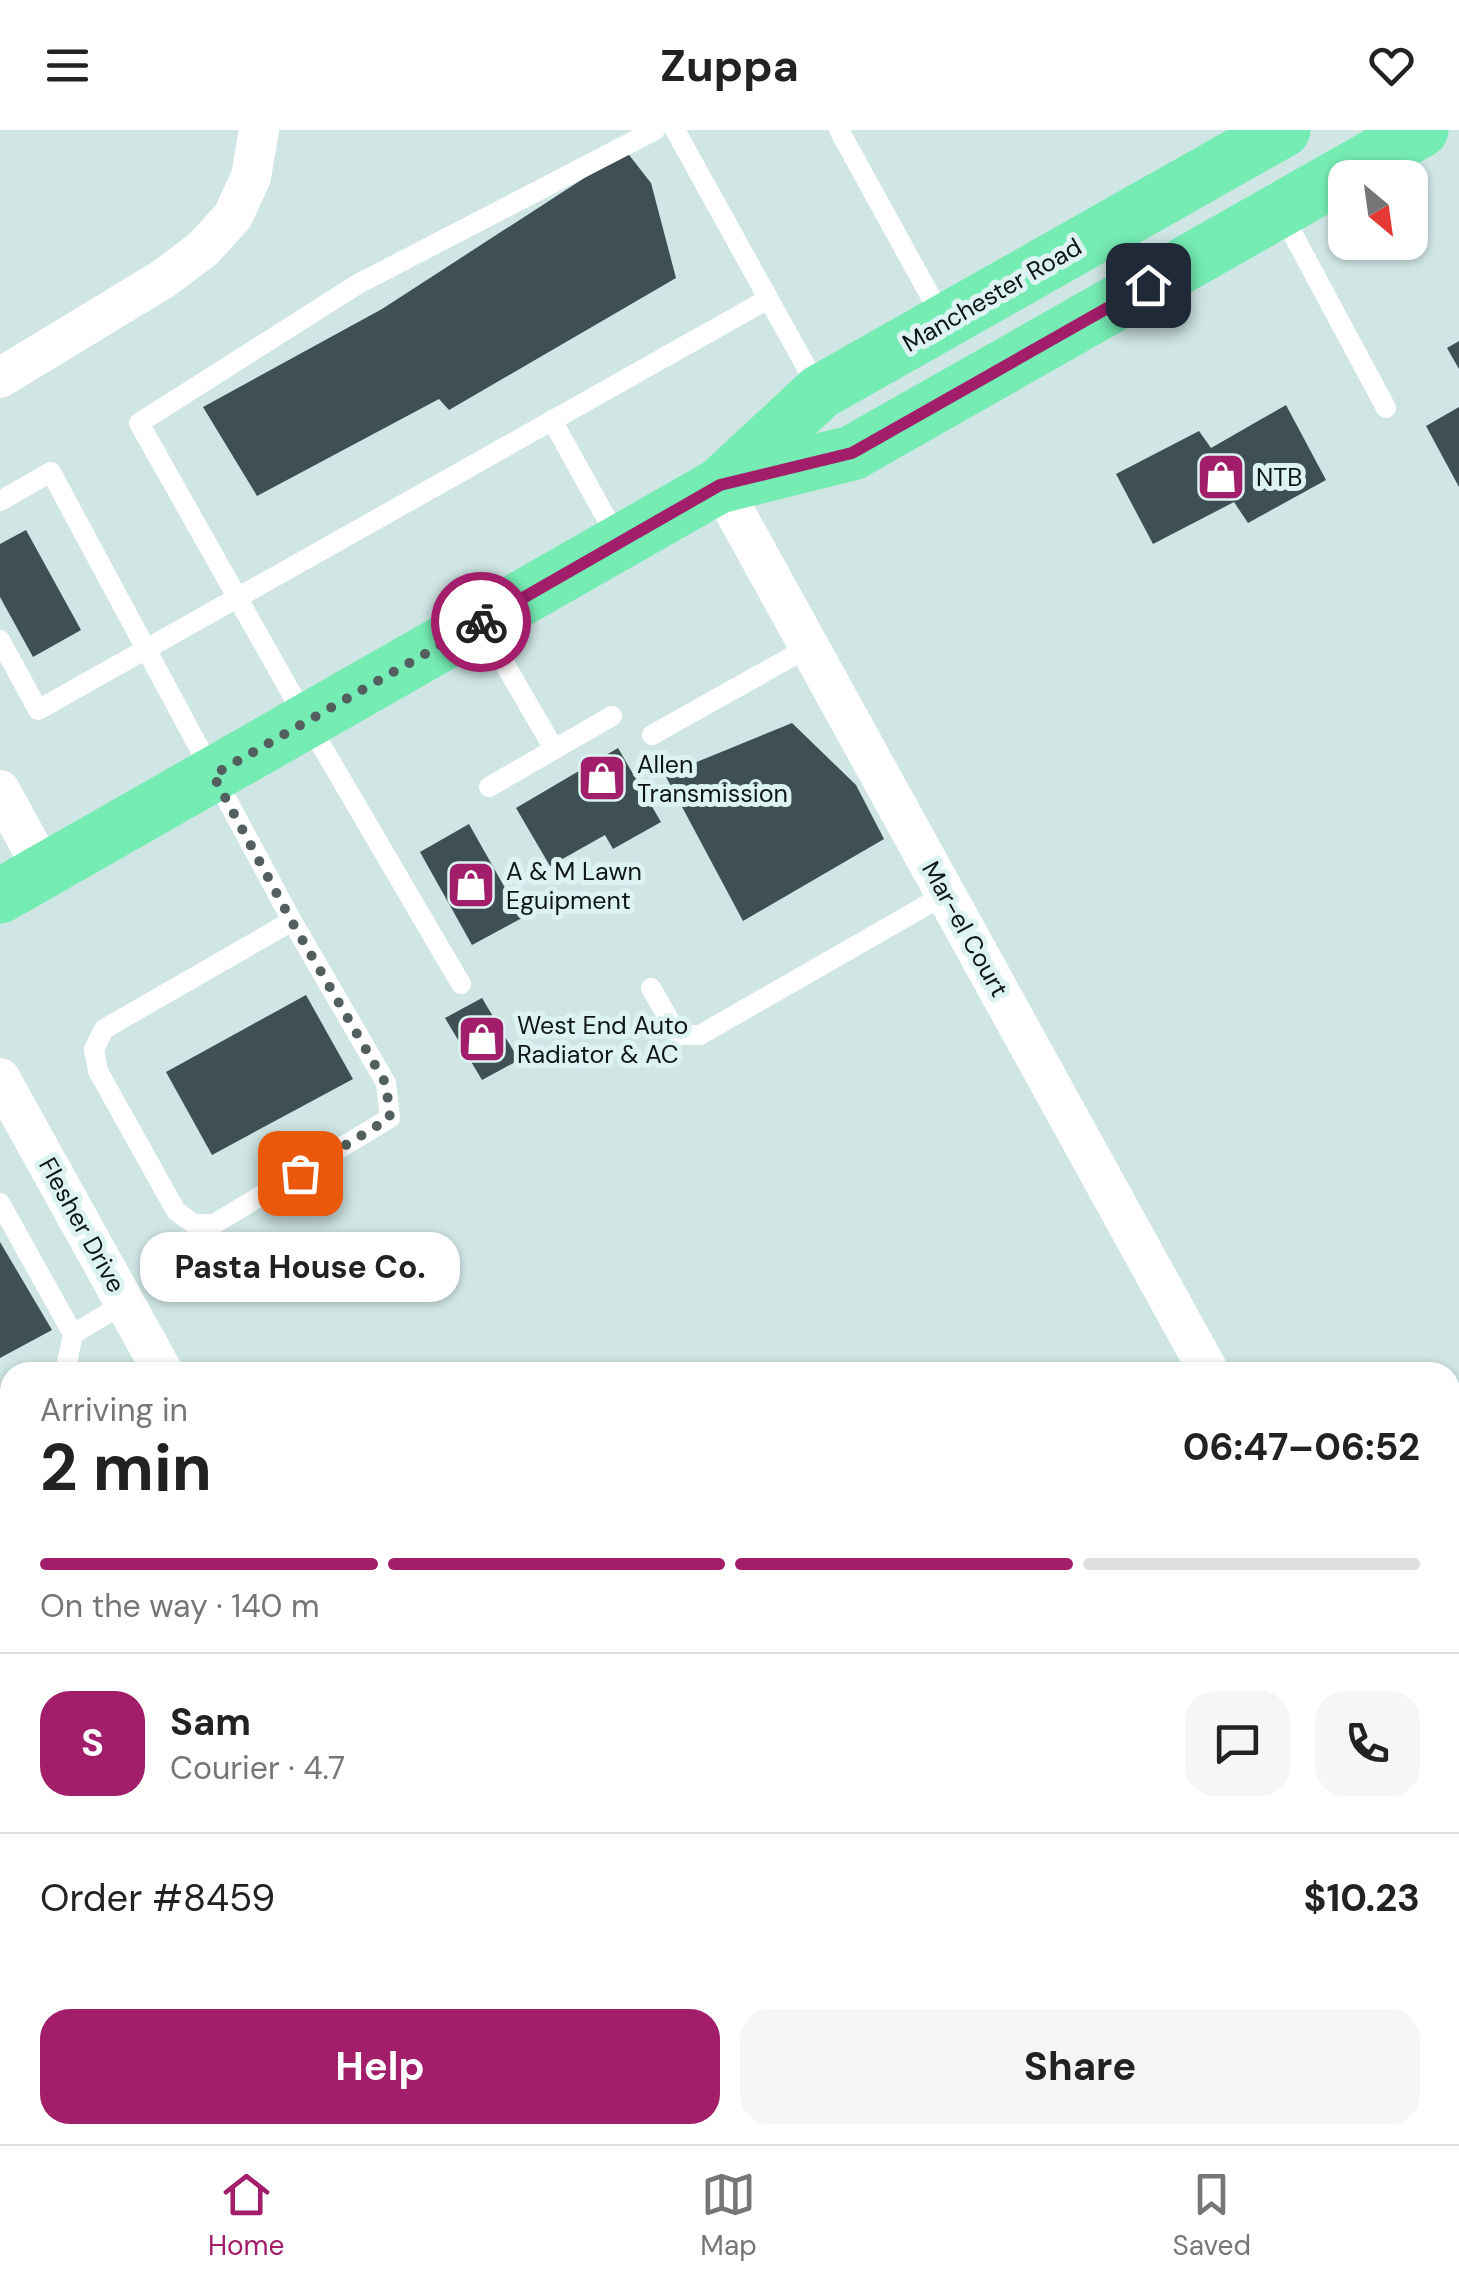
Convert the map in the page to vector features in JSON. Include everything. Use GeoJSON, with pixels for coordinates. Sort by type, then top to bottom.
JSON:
{"type":"FeatureCollection","features":[{"type":"Feature","properties":{"kind":"highway","name":"Manchester Road"},"geometry":{"type":"LineString","coordinates":[[22,883],[720,485],[820,392],[1283,130]]}},
{"type":"Feature","properties":{"kind":"highway","name":"Manchester Road"},"geometry":{"type":"LineString","coordinates":[[720,485],[852,453],[1420,130]]}},
{"type":"Feature","properties":{"kind":"street"},"geometry":{"type":"LineString","coordinates":[[0,378],[163,279],[203,249],[233,216],[251,177],[259,130]]}},
{"type":"Feature","properties":{"kind":"street","name":"Mar-el Court"},"geometry":{"type":"LineString","coordinates":[[720,485],[1203,1362]]}},
{"type":"Feature","properties":{"kind":"street"},"geometry":{"type":"LineString","coordinates":[[0,790],[22,883]]}},
{"type":"Feature","properties":{"kind":"street","name":"Flesher Drive"},"geometry":{"type":"LineString","coordinates":[[0,1078],[158,1362]]}},
{"type":"Feature","properties":{"kind":"lane"},"geometry":{"type":"LineString","coordinates":[[462,984],[306,721],[139,423],[358,284],[654,130]]}},
{"type":"Feature","properties":{"kind":"lane"},"geometry":{"type":"LineString","coordinates":[[675,130],[820,392]]}},
{"type":"Feature","properties":{"kind":"lane"},"geometry":{"type":"LineString","coordinates":[[840,130],[945,322]]}},
{"type":"Feature","properties":{"kind":"lane"},"geometry":{"type":"LineString","coordinates":[[1280,210],[1386,408]]}},
{"type":"Feature","properties":{"kind":"lane"},"geometry":{"type":"LineString","coordinates":[[0,640],[38,710],[768,299]]}},
{"type":"Feature","properties":{"kind":"lane"},"geometry":{"type":"LineString","coordinates":[[552,420],[620,542]]}},
{"type":"Feature","properties":{"kind":"lane"},"geometry":{"type":"LineString","coordinates":[[0,502],[52,472],[292,922],[386,1084],[390,1118],[214,1224],[194,1224],[176,1211],[98,1071],[94,1049],[104,1030],[292,922]]}},
{"type":"Feature","properties":{"kind":"lane"},"geometry":{"type":"LineString","coordinates":[[480,622],[554,749]]}},
{"type":"Feature","properties":{"kind":"lane"},"geometry":{"type":"LineString","coordinates":[[652,734],[809,647]]}},
{"type":"Feature","properties":{"kind":"lane"},"geometry":{"type":"LineString","coordinates":[[489,786],[612,716]]}},
{"type":"Feature","properties":{"kind":"lane"},"geometry":{"type":"LineString","coordinates":[[650,988],[678,1034],[700,1035],[946,894]]}},
{"type":"Feature","properties":{"kind":"lane"},"geometry":{"type":"LineString","coordinates":[[0,1203],[73,1334],[67,1362]]}},
{"type":"Feature","properties":{"kind":"lane"},"geometry":{"type":"LineString","coordinates":[[73,1334],[125,1303]]}},
{"type":"Feature","properties":{"kind":"building"},"geometry":{"type":"Polygon","coordinates":[[[626,151],[651,183],[676,278],[449,410],[439,399],[257,496],[203,407],[382,309],[626,151]]]}},
{"type":"Feature","properties":{"kind":"building"},"geometry":{"type":"Polygon","coordinates":[[[1459,341],[1459,369],[1447,348],[1459,341]]]}},
{"type":"Feature","properties":{"kind":"building","name":"NTB"},"geometry":{"type":"Polygon","coordinates":[[[1286,405],[1326,480],[1248,523],[1234,502],[1153,544],[1116,474],[1199,431],[1211,448],[1286,405]]]}},
{"type":"Feature","properties":{"kind":"building"},"geometry":{"type":"Polygon","coordinates":[[[1459,407],[1459,487],[1426,426],[1459,407]]]}},
{"type":"Feature","properties":{"kind":"building"},"geometry":{"type":"Polygon","coordinates":[[[26,530],[81,630],[33,657],[0,597],[0,544],[26,530]]]}},
{"type":"Feature","properties":{"kind":"building"},"geometry":{"type":"Polygon","coordinates":[[[792,723],[856,785],[884,839],[743,921],[665,775],[792,723]]]}},
{"type":"Feature","properties":{"kind":"building","name":"Allen Transmission"},"geometry":{"type":"Polygon","coordinates":[[[618,748],[661,822],[613,849],[605,835],[550,866],[516,808],[618,748]]]}},
{"type":"Feature","properties":{"kind":"building","name":"A & M Lawn Eguipment"},"geometry":{"type":"Polygon","coordinates":[[[469,824],[522,918],[472,945],[420,852],[469,824]]]}},
{"type":"Feature","properties":{"kind":"building"},"geometry":{"type":"Polygon","coordinates":[[[306,995],[353,1079],[212,1155],[166,1072],[306,995]]]}},
{"type":"Feature","properties":{"kind":"building","name":"West End Auto Radiator & AC"},"geometry":{"type":"Polygon","coordinates":[[[482,998],[519,1060],[482,1080],[445,1018],[482,998]]]}},
{"type":"Feature","properties":{"kind":"building"},"geometry":{"type":"Polygon","coordinates":[[[0,1242],[52,1330],[0,1358],[0,1242]]]}},
{"type":"Feature","properties":{"kind":"way so far"},"geometry":{"type":"LineString","coordinates":[[300,1173],[390,1118],[386,1084],[213,775],[481,622]]}},
{"type":"Feature","properties":{"kind":"place","name":"NTB"},"geometry":{"type":"Point","coordinates":[1221,477]}},
{"type":"Feature","properties":{"kind":"place","name":"Allen Transmission"},"geometry":{"type":"Point","coordinates":[602,778]}},
{"type":"Feature","properties":{"kind":"place","name":"A & M Lawn Eguipment"},"geometry":{"type":"Point","coordinates":[471,885]}},
{"type":"Feature","properties":{"kind":"place","name":"West End Auto Radiator & AC"},"geometry":{"type":"Point","coordinates":[482,1039]}},
{"type":"Feature","properties":{"kind":"place","name":"Pasta House Co."},"geometry":{"type":"Point","coordinates":[300,1173]}},
{"type":"Feature","properties":{"kind":"route"},"geometry":{"type":"LineString","coordinates":[[481,622],[720,485],[852,453],[1148,285]]}}]}
